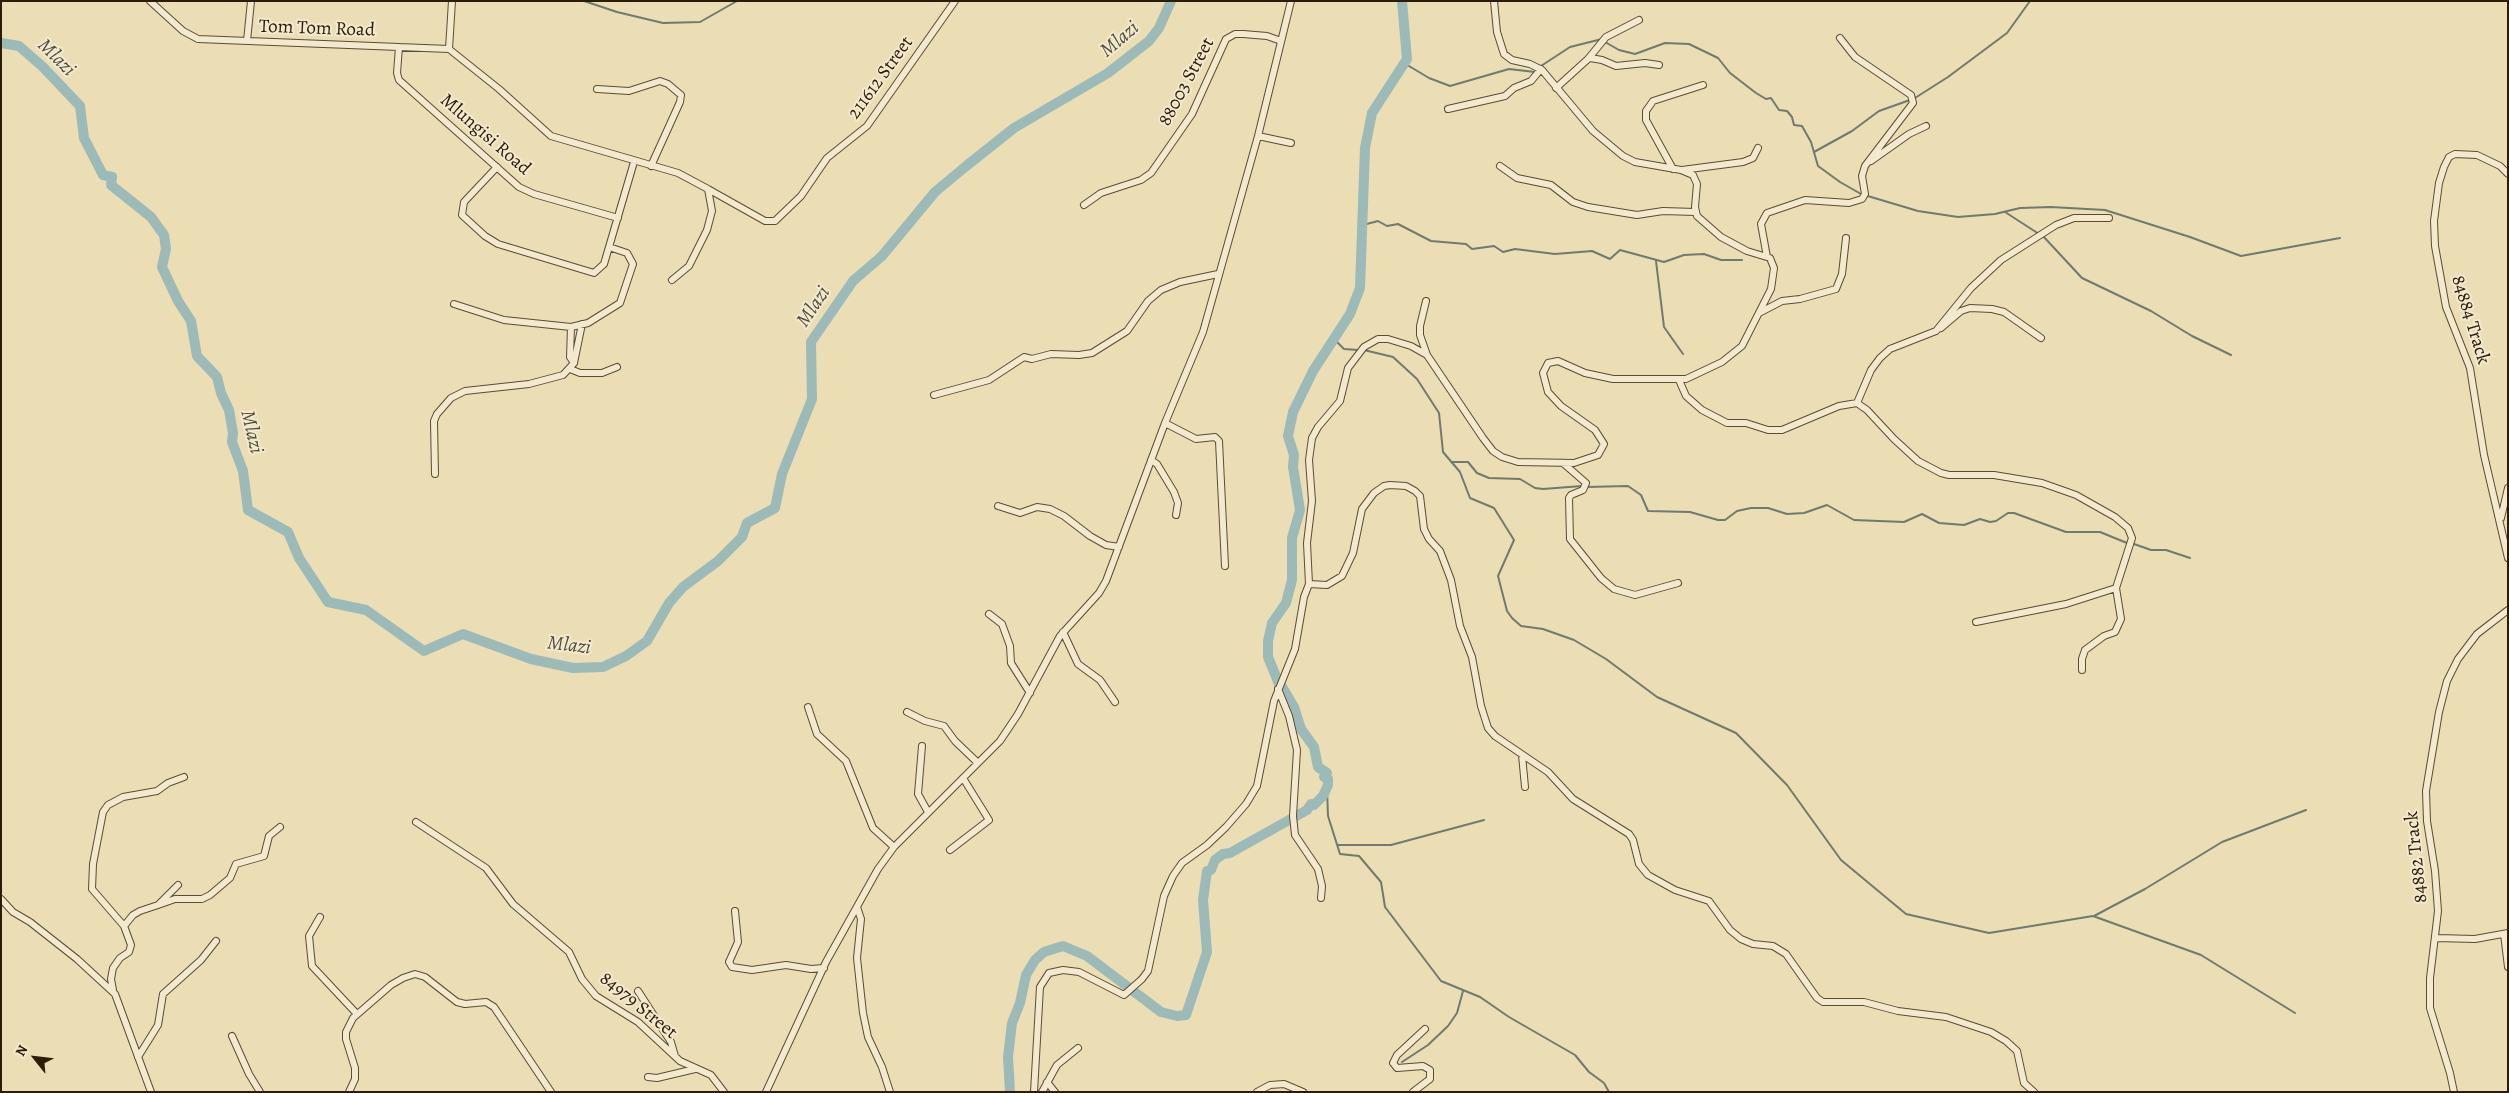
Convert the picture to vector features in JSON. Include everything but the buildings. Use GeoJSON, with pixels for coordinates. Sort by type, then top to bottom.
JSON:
{"type":"FeatureCollection","features":[{"type":"Feature","properties":{"kind":"street","name":"Tom Tom Road"},"geometry":{"type":"LineString","coordinates":[[150,1],[193,37],[449,49]]}},
{"type":"Feature","properties":{"kind":"street"},"geometry":{"type":"LineString","coordinates":[[247,41],[251,1]]}},
{"type":"Feature","properties":{"kind":"street"},"geometry":{"type":"LineString","coordinates":[[449,49],[452,1]]}},
{"type":"Feature","properties":{"kind":"street","name":"211612 Street"},"geometry":{"type":"LineString","coordinates":[[449,49],[500,89],[551,136],[634,162],[678,173],[765,221],[775,221],[801,196],[827,158],[867,126],[955,1]]}},
{"type":"Feature","properties":{"kind":"street"},"geometry":{"type":"LineString","coordinates":[[766,1092],[824,968],[878,868],[894,846],[978,763],[1009,729],[1030,693],[1049,653],[1063,632],[1099,593],[1106,581],[1165,423],[1203,332],[1258,136],[1291,1]]}},
{"type":"Feature","properties":{"kind":"street"},"geometry":{"type":"LineString","coordinates":[[1494,1],[1496,32],[1504,54],[1512,60],[1530,64],[1541,69],[1592,131],[1624,156],[1635,162],[1681,170],[1743,162],[1753,158],[1758,148]]}},
{"type":"Feature","properties":{"kind":"street"},"geometry":{"type":"LineString","coordinates":[[1556,88],[1588,59],[1606,37],[1639,20]]}},
{"type":"Feature","properties":{"kind":"street","name":"88003 Street"},"geometry":{"type":"LineString","coordinates":[[1084,205],[1105,191],[1145,178],[1156,168],[1192,114],[1226,38],[1235,34],[1249,34],[1267,36],[1281,41]]}},
{"type":"Feature","properties":{"kind":"street"},"geometry":{"type":"LineString","coordinates":[[1034,1092],[1039,1026],[1036,1012],[1038,995],[1040,987],[1049,974],[1063,970],[1079,972],[1124,995],[1130,990],[1148,971],[1164,896],[1173,876],[1182,863],[1207,845],[1226,827],[1246,804],[1257,786],[1278,689],[1295,649],[1304,597],[1309,584],[1307,543],[1312,494],[1309,460],[1315,431],[1340,401],[1348,368],[1368,344],[1381,338],[1411,346],[1426,355],[1440,372],[1483,438],[1497,454],[1514,461],[1563,463],[1595,457],[1602,452],[1604,444],[1595,430],[1561,406],[1548,392],[1543,373],[1548,363],[1558,360],[1585,373],[1603,378],[1679,380],[1686,379],[1722,362],[1738,351],[1745,342],[1772,284],[1773,265],[1767,257],[1761,224],[1767,212],[1805,200],[1858,202],[1865,194],[1862,176],[1865,166],[1903,119],[1914,99],[1881,73],[1855,57],[1840,38]]}},
{"type":"Feature","properties":{"kind":"street","name":"Mlungisi Road"},"geometry":{"type":"LineString","coordinates":[[399,47],[397,73],[399,80],[497,167],[527,191],[618,218]]}},
{"type":"Feature","properties":{"kind":"street"},"geometry":{"type":"LineString","coordinates":[[1588,59],[1602,60],[1616,66],[1644,63],[1659,65]]}},
{"type":"Feature","properties":{"kind":"street"},"geometry":{"type":"LineString","coordinates":[[1448,109],[1505,96],[1514,88],[1531,81],[1541,69]]}},
{"type":"Feature","properties":{"kind":"street"},"geometry":{"type":"LineString","coordinates":[[597,89],[629,91],[660,81],[668,84],[681,95],[680,102],[651,166]]}},
{"type":"Feature","properties":{"kind":"street"},"geometry":{"type":"LineString","coordinates":[[1672,169],[1646,120],[1646,111],[1653,101],[1703,85]]}},
{"type":"Feature","properties":{"kind":"street"},"geometry":{"type":"LineString","coordinates":[[1865,166],[1910,134],[1926,126]]}},
{"type":"Feature","properties":{"kind":"street"},"geometry":{"type":"LineString","coordinates":[[1258,136],[1291,143]]}},
{"type":"Feature","properties":{"kind":"street","name":"84884 Track"},"geometry":{"type":"LineString","coordinates":[[2508,174],[2500,166],[2478,155],[2455,154],[2449,158],[2444,167],[2439,183],[2434,221],[2435,246],[2446,306],[2470,368],[2484,455],[2508,558]]}},
{"type":"Feature","properties":{"kind":"street"},"geometry":{"type":"LineString","coordinates":[[497,167],[462,206],[462,214],[485,236],[498,244],[594,273],[604,264],[634,162]]}},
{"type":"Feature","properties":{"kind":"street"},"geometry":{"type":"LineString","coordinates":[[1500,166],[1517,178],[1551,185],[1574,202],[1588,207],[1638,215],[1663,211],[1695,212]]}},
{"type":"Feature","properties":{"kind":"street"},"geometry":{"type":"LineString","coordinates":[[1681,170],[1693,175],[1696,179],[1695,212],[1699,219],[1722,238],[1767,257]]}},
{"type":"Feature","properties":{"kind":"street"},"geometry":{"type":"LineString","coordinates":[[672,280],[689,266],[707,230],[712,211],[708,189]]}},
{"type":"Feature","properties":{"kind":"street"},"geometry":{"type":"LineString","coordinates":[[1936,331],[1985,273],[2023,246],[2056,225],[2074,218],[2109,218]]}},
{"type":"Feature","properties":{"kind":"street"},"geometry":{"type":"LineString","coordinates":[[1758,314],[1782,301],[1836,289],[1842,274],[1846,238]]}},
{"type":"Feature","properties":{"kind":"street"},"geometry":{"type":"LineString","coordinates":[[454,304],[504,320],[571,327],[588,323],[620,303],[633,264],[632,259],[627,253],[609,247]]}},
{"type":"Feature","properties":{"kind":"street"},"geometry":{"type":"LineString","coordinates":[[934,395],[989,380],[1024,357],[1092,353],[1132,326],[1144,306],[1161,290],[1180,282],[1218,274]]}},
{"type":"Feature","properties":{"kind":"street"},"geometry":{"type":"LineString","coordinates":[[1426,301],[1420,326],[1420,335],[1426,355]]}},
{"type":"Feature","properties":{"kind":"street"},"geometry":{"type":"LineString","coordinates":[[1857,403],[1871,370],[1890,349],[1936,331],[1961,311],[1970,308],[1992,308],[2004,312],[2042,338]]}},
{"type":"Feature","properties":{"kind":"street"},"geometry":{"type":"LineString","coordinates":[[435,474],[434,421],[437,414],[451,398],[465,392],[529,384],[563,375],[572,366],[582,324]]}},
{"type":"Feature","properties":{"kind":"street"},"geometry":{"type":"LineString","coordinates":[[571,327],[570,357],[572,366],[580,373],[597,374],[608,372],[617,367]]}},
{"type":"Feature","properties":{"kind":"street"},"geometry":{"type":"LineString","coordinates":[[1679,380],[1686,396],[1702,410],[1727,423],[1746,423],[1768,430],[1782,430],[1839,406],[1857,403],[1867,410],[1894,440],[1918,461],[1941,472],[1950,475],[1994,474],[2042,483],[2076,495],[2115,517],[2128,528],[2132,538],[2116,588],[2120,606],[2120,624],[2115,632],[2104,636],[2085,650],[2082,659],[2082,670]]}},
{"type":"Feature","properties":{"kind":"street"},"geometry":{"type":"LineString","coordinates":[[1165,423],[1196,439],[1215,437],[1220,441],[1225,566]]}},
{"type":"Feature","properties":{"kind":"street"},"geometry":{"type":"LineString","coordinates":[[1151,460],[1161,470],[1174,492],[1178,503],[1176,515]]}},
{"type":"Feature","properties":{"kind":"street"},"geometry":{"type":"LineString","coordinates":[[1563,463],[1586,483],[1583,490],[1571,495],[1569,498],[1570,539],[1601,578],[1614,588],[1635,595],[1678,583]]}},
{"type":"Feature","properties":{"kind":"street"},"geometry":{"type":"LineString","coordinates":[[1309,584],[1327,585],[1342,576],[1353,553],[1362,509],[1374,493],[1384,486],[1390,485],[1406,486],[1415,491],[1420,496],[1424,529],[1429,540],[1440,551],[1451,580],[1460,626],[1472,657],[1481,706],[1488,728],[1505,744],[1553,776],[1573,799],[1628,834],[1633,840],[1639,864],[1648,875],[1675,890],[1709,901],[1727,926],[1741,939],[1753,944],[1773,946],[1786,954],[1817,998],[1824,1002],[1864,1002],[1898,1012],[1946,1017],[1991,1032],[2006,1041],[2017,1051],[2024,1083],[2034,1092]]}},
{"type":"Feature","properties":{"kind":"street"},"geometry":{"type":"LineString","coordinates":[[2500,522],[2508,488]]}},
{"type":"Feature","properties":{"kind":"street"},"geometry":{"type":"LineString","coordinates":[[998,506],[1020,514],[1037,507],[1050,508],[1090,536],[1106,544],[1119,547]]}},
{"type":"Feature","properties":{"kind":"street"},"geometry":{"type":"LineString","coordinates":[[1976,622],[2066,604],[2116,588]]}},
{"type":"Feature","properties":{"kind":"street","name":"84882 Track"},"geometry":{"type":"LineString","coordinates":[[2454,1092],[2430,1008],[2430,978],[2436,938],[2437,891],[2425,805],[2440,704],[2447,681],[2458,658],[2477,634],[2508,610]]}},
{"type":"Feature","properties":{"kind":"street"},"geometry":{"type":"LineString","coordinates":[[988,614],[1002,624],[1010,646],[1011,663],[1030,693]]}},
{"type":"Feature","properties":{"kind":"street"},"geometry":{"type":"LineString","coordinates":[[1063,632],[1078,664],[1100,680],[1115,702]]}},
{"type":"Feature","properties":{"kind":"street"},"geometry":{"type":"LineString","coordinates":[[1278,689],[1289,716],[1297,750],[1293,818],[1295,836],[1318,869],[1322,886],[1321,898]]}},
{"type":"Feature","properties":{"kind":"street"},"geometry":{"type":"LineString","coordinates":[[808,707],[817,734],[846,761],[873,828],[894,846]]}},
{"type":"Feature","properties":{"kind":"street"},"geometry":{"type":"LineString","coordinates":[[907,712],[925,721],[944,726],[955,741],[978,763]]}},
{"type":"Feature","properties":{"kind":"street"},"geometry":{"type":"LineString","coordinates":[[922,746],[918,794],[928,812]]}},
{"type":"Feature","properties":{"kind":"street"},"geometry":{"type":"LineString","coordinates":[[1522,754],[1525,787]]}},
{"type":"Feature","properties":{"kind":"street"},"geometry":{"type":"LineString","coordinates":[[151,1092],[124,1013],[115,994],[112,973],[116,964],[129,952],[131,945],[124,926],[92,889],[93,864],[103,812],[108,805],[123,797],[157,792],[168,783],[184,777]]}},
{"type":"Feature","properties":{"kind":"street"},"geometry":{"type":"LineString","coordinates":[[950,850],[989,820],[963,778]]}},
{"type":"Feature","properties":{"kind":"street","name":"84979 Street"},"geometry":{"type":"LineString","coordinates":[[416,822],[486,868],[525,916],[570,952],[582,979],[596,996],[638,1022],[675,1056],[695,1069],[711,1075],[724,1092]]}},
{"type":"Feature","properties":{"kind":"street"},"geometry":{"type":"LineString","coordinates":[[124,926],[133,915],[140,911],[175,899],[202,899],[210,895],[230,878],[236,864],[264,856],[268,836],[280,827]]}},
{"type":"Feature","properties":{"kind":"street"},"geometry":{"type":"LineString","coordinates":[[158,905],[178,885]]}},
{"type":"Feature","properties":{"kind":"street"},"geometry":{"type":"LineString","coordinates":[[1,899],[13,912],[30,922],[77,959],[115,994]]}},
{"type":"Feature","properties":{"kind":"street"},"geometry":{"type":"LineString","coordinates":[[858,906],[861,918],[857,958],[863,1013],[868,1037],[882,1067],[890,1092]]}},
{"type":"Feature","properties":{"kind":"street"},"geometry":{"type":"LineString","coordinates":[[735,911],[738,942],[729,962],[732,967],[752,970],[786,965],[811,969],[824,968]]}},
{"type":"Feature","properties":{"kind":"street"},"geometry":{"type":"LineString","coordinates":[[320,917],[309,936],[312,966],[334,992],[356,1013]]}},
{"type":"Feature","properties":{"kind":"street"},"geometry":{"type":"LineString","coordinates":[[2436,938],[2475,940],[2506,934],[2508,967]]}},
{"type":"Feature","properties":{"kind":"street"},"geometry":{"type":"LineString","coordinates":[[138,1057],[158,1025],[163,994],[201,960],[216,941]]}},
{"type":"Feature","properties":{"kind":"street"},"geometry":{"type":"LineString","coordinates":[[349,1092],[355,1079],[356,1068],[349,1051],[346,1032],[356,1013],[399,980],[419,974],[457,1002],[465,1004],[486,1002],[494,1007],[551,1092]]}},
{"type":"Feature","properties":{"kind":"street"},"geometry":{"type":"LineString","coordinates":[[638,991],[671,1042],[675,1056]]}},
{"type":"Feature","properties":{"kind":"street"},"geometry":{"type":"LineString","coordinates":[[1413,1092],[1430,1079],[1430,1070],[1423,1066],[1397,1068],[1393,1063],[1397,1055],[1425,1030]]}},
{"type":"Feature","properties":{"kind":"street"},"geometry":{"type":"LineString","coordinates":[[232,1036],[249,1074],[260,1092]]}},
{"type":"Feature","properties":{"kind":"street"},"geometry":{"type":"LineString","coordinates":[[1042,1092],[1057,1065],[1078,1048]]}},
{"type":"Feature","properties":{"kind":"street"},"geometry":{"type":"LineString","coordinates":[[648,1076],[657,1078],[695,1069]]}},
{"type":"Feature","properties":{"kind":"street"},"geometry":{"type":"LineString","coordinates":[[1046,1082],[1055,1092]]}},
{"type":"Feature","properties":{"kind":"street"},"geometry":{"type":"LineString","coordinates":[[1257,1092],[1270,1085],[1284,1084],[1303,1092]]}},
{"type":"Feature","properties":{"kind":"waterway"},"geometry":{"type":"LineString","coordinates":[[584,1],[617,12],[663,23],[700,22],[737,1]]}},
{"type":"Feature","properties":{"kind":"waterway","name":"Mlazi"},"geometry":{"type":"LineString","coordinates":[[1,43],[19,46],[43,67],[80,106],[84,138],[103,175],[112,177],[111,185],[151,217],[164,235],[166,249],[162,267],[178,301],[191,321],[197,356],[217,377],[221,393],[229,410],[233,433],[232,442],[243,471],[248,510],[288,532],[299,558],[328,602],[366,610],[424,651],[463,634],[531,659],[573,668],[603,667],[626,656],[647,641],[669,603],[683,587],[718,561],[742,537],[747,523],[775,508],[782,474],[812,399],[811,342],[853,281],[882,256],[935,192],[965,167],[1014,128],[1108,73],[1149,41],[1159,28],[1171,1]]}},
{"type":"Feature","properties":{"kind":"waterway"},"geometry":{"type":"LineString","coordinates":[[1279,684],[1268,657],[1268,641],[1272,623],[1286,603],[1292,580],[1292,538],[1300,510],[1293,467],[1294,455],[1288,436],[1293,412],[1313,371],[1350,314],[1360,288],[1365,148],[1372,113],[1407,59],[1402,1]]}},
{"type":"Feature","properties":{"kind":"waterway"},"geometry":{"type":"LineString","coordinates":[[1915,98],[1948,77],[2007,33],[2030,1]]}},
{"type":"Feature","properties":{"kind":"waterway"},"geometry":{"type":"LineString","coordinates":[[1541,66],[1570,47],[1602,39]]}},
{"type":"Feature","properties":{"kind":"waterway"},"geometry":{"type":"LineString","coordinates":[[1605,42],[1619,50],[1635,54],[1665,43],[1689,44],[1718,58],[1730,73],[1756,93],[1766,99],[1771,98],[1779,110],[1787,111],[1792,117],[1794,125],[1802,126],[1811,142],[1818,166],[1861,194],[1918,211],[1958,217],[1995,214],[2020,208],[2051,207],[2105,210],[2190,237],[2241,256],[2340,238]]}},
{"type":"Feature","properties":{"kind":"waterway"},"geometry":{"type":"LineString","coordinates":[[1404,63],[1429,78],[1450,86],[1509,69],[1535,72]]}},
{"type":"Feature","properties":{"kind":"waterway"},"geometry":{"type":"LineString","coordinates":[[1814,152],[1852,131],[1879,111],[1910,100]]}},
{"type":"Feature","properties":{"kind":"waterway"},"geometry":{"type":"LineString","coordinates":[[2005,212],[2039,234]]}},
{"type":"Feature","properties":{"kind":"waterway"},"geometry":{"type":"LineString","coordinates":[[1363,225],[1378,221],[1387,226],[1398,224],[1431,241],[1466,244],[1472,249],[1494,246],[1503,252],[1515,249],[1555,254],[1592,251],[1610,259],[1620,250],[1664,262],[1684,255],[1704,254],[1721,260],[1742,260]]}},
{"type":"Feature","properties":{"kind":"waterway"},"geometry":{"type":"LineString","coordinates":[[2043,236],[2082,278],[2151,311],[2192,336],[2231,355]]}},
{"type":"Feature","properties":{"kind":"waterway"},"geometry":{"type":"LineString","coordinates":[[1656,261],[1664,327],[1683,354]]}},
{"type":"Feature","properties":{"kind":"waterway"},"geometry":{"type":"LineString","coordinates":[[1334,339],[1344,349],[1358,350]]}},
{"type":"Feature","properties":{"kind":"waterway"},"geometry":{"type":"LineString","coordinates":[[1364,350],[1393,357],[1417,379],[1439,413],[1443,452],[1460,472],[1470,498],[1494,508],[1514,540],[1498,576],[1507,611],[1512,618],[1521,626],[1543,629],[1574,640],[1606,659],[1657,697],[1736,733],[1787,785],[1841,860],[1906,914],[1989,933],[2093,916],[2201,955],[2295,1013]]}},
{"type":"Feature","properties":{"kind":"waterway"},"geometry":{"type":"LineString","coordinates":[[1451,462],[1468,462],[1477,473],[1489,478],[1520,479],[1535,488],[1582,486]]}},
{"type":"Feature","properties":{"kind":"waterway"},"geometry":{"type":"LineString","coordinates":[[1586,487],[1628,486],[1641,495],[1648,511],[1690,512],[1718,520],[1725,520],[1737,511],[1751,508],[1768,508],[1787,514],[1804,513],[1827,505],[1854,520],[1904,522],[1922,514],[1939,523],[1964,525],[1980,519],[1990,522],[1996,521],[2008,513],[2014,513],[2066,532],[2100,532],[2127,543]]}},
{"type":"Feature","properties":{"kind":"waterway"},"geometry":{"type":"LineString","coordinates":[[2134,544],[2151,550],[2166,550],[2190,558]]}},
{"type":"Feature","properties":{"kind":"waterway"},"geometry":{"type":"LineString","coordinates":[[1010,1092],[1008,1057],[1012,1023],[1020,1003],[1026,975],[1035,960],[1044,952],[1063,946],[1087,956],[1161,1012],[1177,1016],[1186,1015],[1207,952],[1203,900],[1207,871],[1211,870],[1215,860],[1223,854],[1230,853],[1307,810],[1311,804],[1314,805],[1323,796],[1328,785],[1328,779],[1324,777],[1327,773],[1318,767],[1314,747],[1301,729],[1294,707],[1281,685]]}},
{"type":"Feature","properties":{"kind":"waterway"},"geometry":{"type":"LineString","coordinates":[[1327,789],[1328,816],[1340,854],[1359,856],[1381,882],[1385,907],[1441,981],[1480,997],[1509,1017],[1575,1055],[1589,1072],[1604,1083],[1609,1092]]}},
{"type":"Feature","properties":{"kind":"waterway"},"geometry":{"type":"LineString","coordinates":[[2094,916],[2145,889],[2222,842],[2306,810]]}},
{"type":"Feature","properties":{"kind":"waterway"},"geometry":{"type":"LineString","coordinates":[[1338,845],[1391,845],[1484,820]]}},
{"type":"Feature","properties":{"kind":"waterway"},"geometry":{"type":"LineString","coordinates":[[1402,1062],[1428,1045],[1448,1026],[1457,1013],[1463,991]]}}]}
